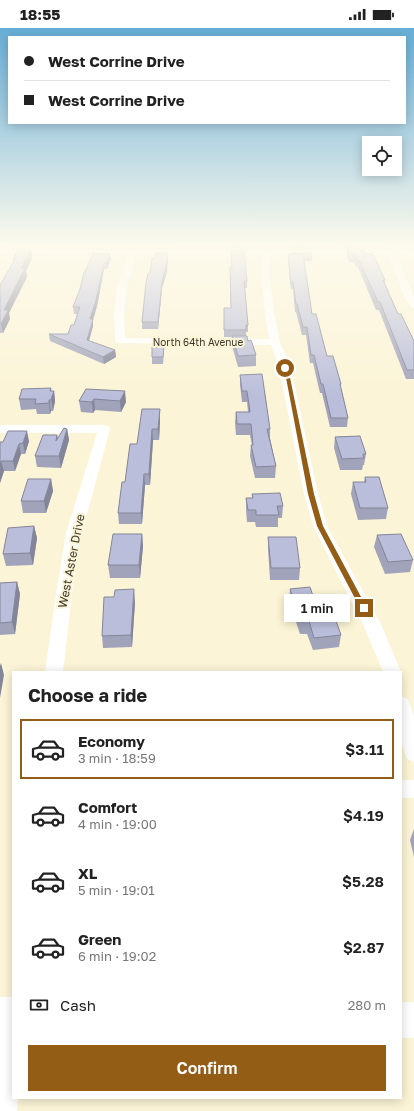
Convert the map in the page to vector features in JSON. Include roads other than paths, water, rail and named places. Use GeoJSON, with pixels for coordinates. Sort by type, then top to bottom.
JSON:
{"type":"FeatureCollection","features":[{"type":"Feature","properties":{"kind":"main road"},"geometry":{"type":"LineString","coordinates":[[0,1015],[12,1015]]}},
{"type":"Feature","properties":{"kind":"main road"},"geometry":{"type":"LineString","coordinates":[[402,1020],[414,1020]]}},
{"type":"Feature","properties":{"kind":"street","name":"North 64th Avenue"},"geometry":{"type":"LineString","coordinates":[[121,295],[119,315],[120,342],[275,342]]}},
{"type":"Feature","properties":{"kind":"street"},"geometry":{"type":"LineString","coordinates":[[267,295],[269,312],[275,342],[285,368],[311,494],[320,526],[371,622],[392,671]]}},
{"type":"Feature","properties":{"kind":"street"},"geometry":{"type":"LineString","coordinates":[[408,295],[414,305]]}},
{"type":"Feature","properties":{"kind":"street","name":"West Aster Drive"},"geometry":{"type":"LineString","coordinates":[[0,429],[104,429],[74,532],[54,671]]}},
{"type":"Feature","properties":{"kind":"street"},"geometry":{"type":"LineString","coordinates":[[402,708],[414,753]]}},
{"type":"Feature","properties":{"kind":"street"},"geometry":{"type":"LineString","coordinates":[[402,789],[414,789]]}},
{"type":"Feature","properties":{"kind":"street"},"geometry":{"type":"LineString","coordinates":[[2,1111],[12,1043]]}}]}
